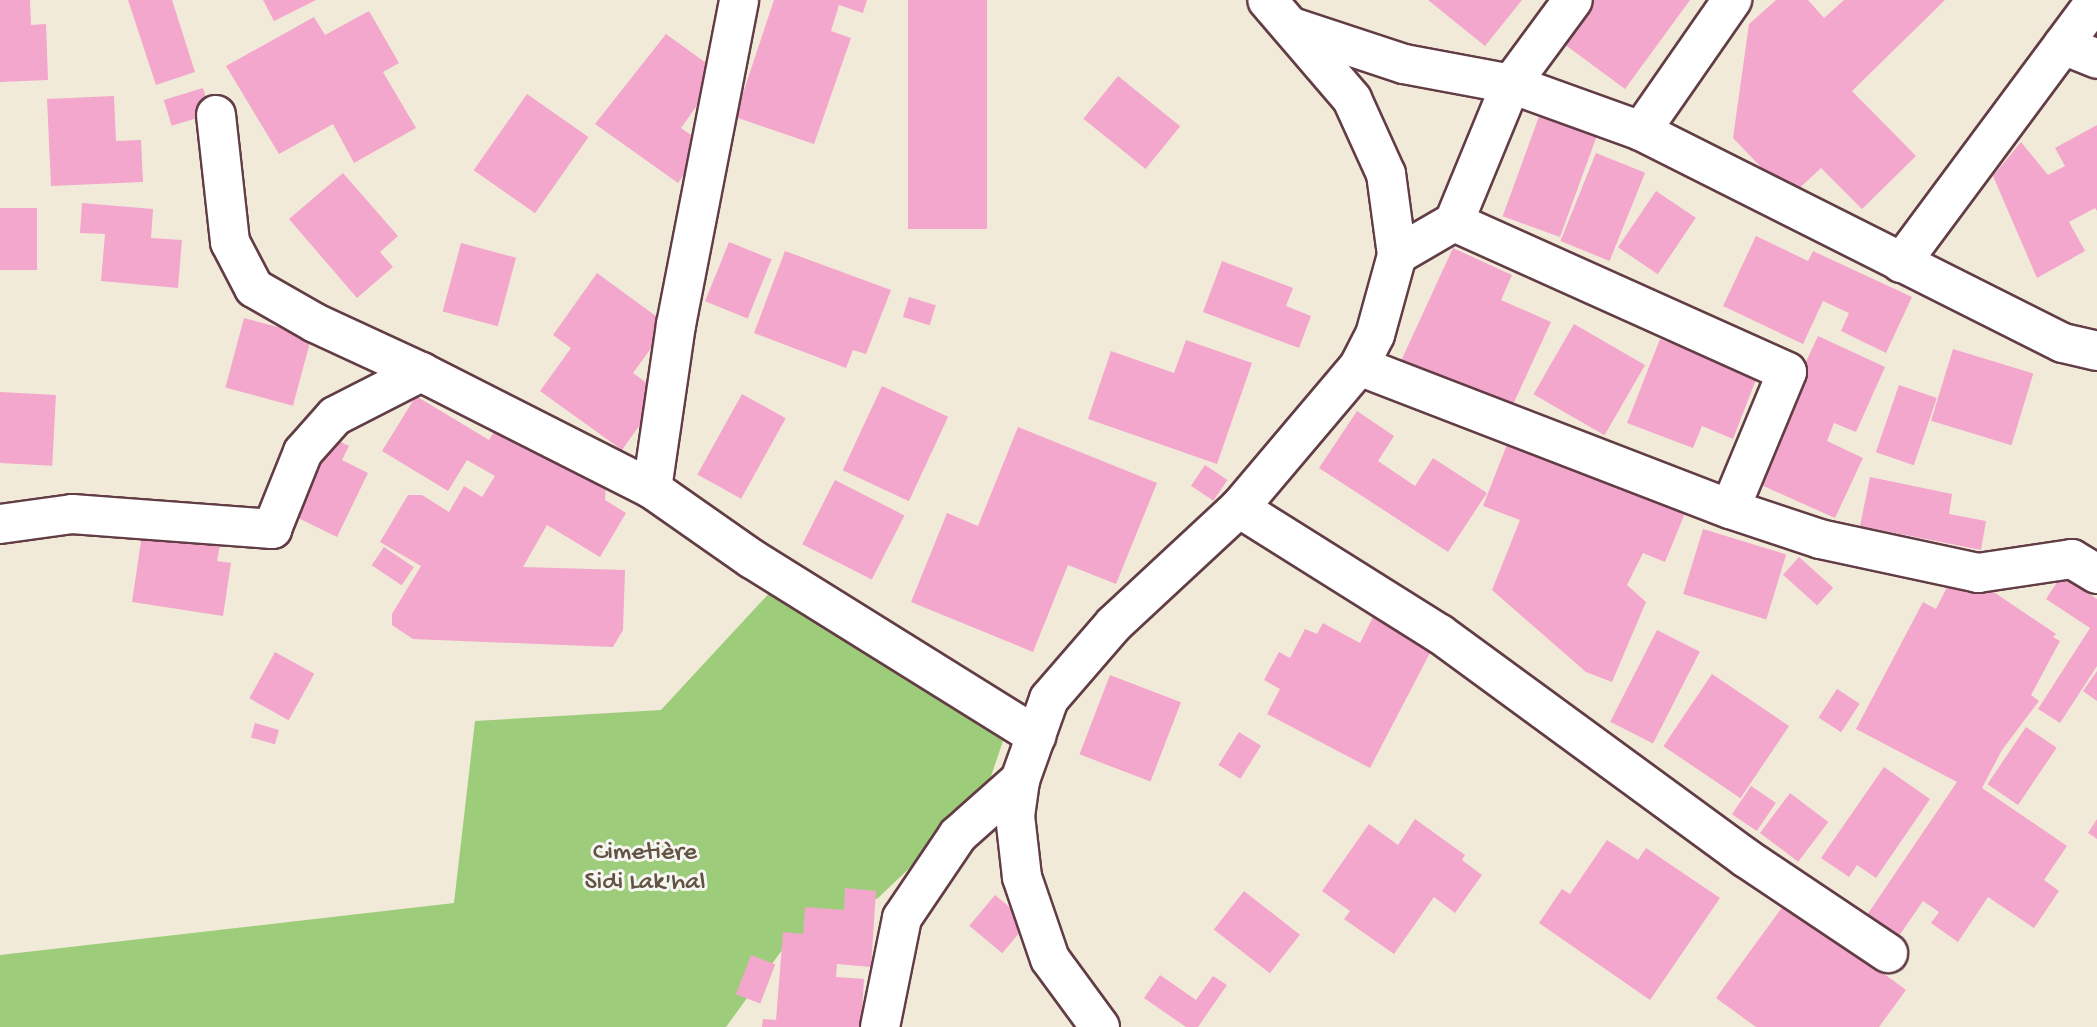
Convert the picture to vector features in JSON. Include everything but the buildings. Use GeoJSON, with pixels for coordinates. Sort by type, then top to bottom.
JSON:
{"type":"FeatureCollection","features":[{"type":"Feature","properties":{"kind":"street"},"geometry":{"type":"LineString","coordinates":[[652,489],[676,326],[739,0]]}},
{"type":"Feature","properties":{"kind":"street"},"geometry":{"type":"LineString","coordinates":[[1100,1027],[1050,959],[1022,877],[1015,816],[1020,780],[1048,699],[1114,624],[1238,508],[1359,366],[1375,335],[1396,255],[1387,174],[1352,99],[1294,28],[1267,0]]}},
{"type":"Feature","properties":{"kind":"street"},"geometry":{"type":"LineString","coordinates":[[1396,255],[1454,222],[1511,84],[1573,0]]}},
{"type":"Feature","properties":{"kind":"street"},"geometry":{"type":"LineString","coordinates":[[1641,131],[1732,0]]}},
{"type":"Feature","properties":{"kind":"street"},"geometry":{"type":"LineString","coordinates":[[1901,263],[2080,52],[2096,0]]}},
{"type":"Feature","properties":{"kind":"street"},"geometry":{"type":"LineString","coordinates":[[1294,28],[1404,64],[1511,84],[1641,131],[2063,343],[2097,351]]}},
{"type":"Feature","properties":{"kind":"street"},"geometry":{"type":"LineString","coordinates":[[216,115],[230,242],[254,288],[315,323],[421,372],[652,489],[752,559],[1036,736]]}},
{"type":"Feature","properties":{"kind":"street"},"geometry":{"type":"LineString","coordinates":[[1454,222],[1787,372],[1730,509]]}},
{"type":"Feature","properties":{"kind":"street"},"geometry":{"type":"LineString","coordinates":[[1359,366],[1730,509],[1903,560],[1978,573],[2072,559],[2097,574]]}},
{"type":"Feature","properties":{"kind":"street"},"geometry":{"type":"LineString","coordinates":[[0,524],[72,514],[272,529],[303,452],[335,416],[421,372]]}},
{"type":"Feature","properties":{"kind":"street"},"geometry":{"type":"LineString","coordinates":[[1238,508],[1440,634],[1746,858],[1888,953]]}},
{"type":"Feature","properties":{"kind":"street"},"geometry":{"type":"LineString","coordinates":[[880,1027],[902,918],[958,835],[1020,780]]}},
{"type":"Feature","properties":{"kind":"green space","name":"Cimetière Sidi Lak'hal"},"geometry":{"type":"Polygon","coordinates":[[[775,587],[1003,741],[984,797],[878,898],[785,946],[726,1027],[0,1027],[0,955],[454,903],[475,721],[661,710],[775,587]]]}}]}
